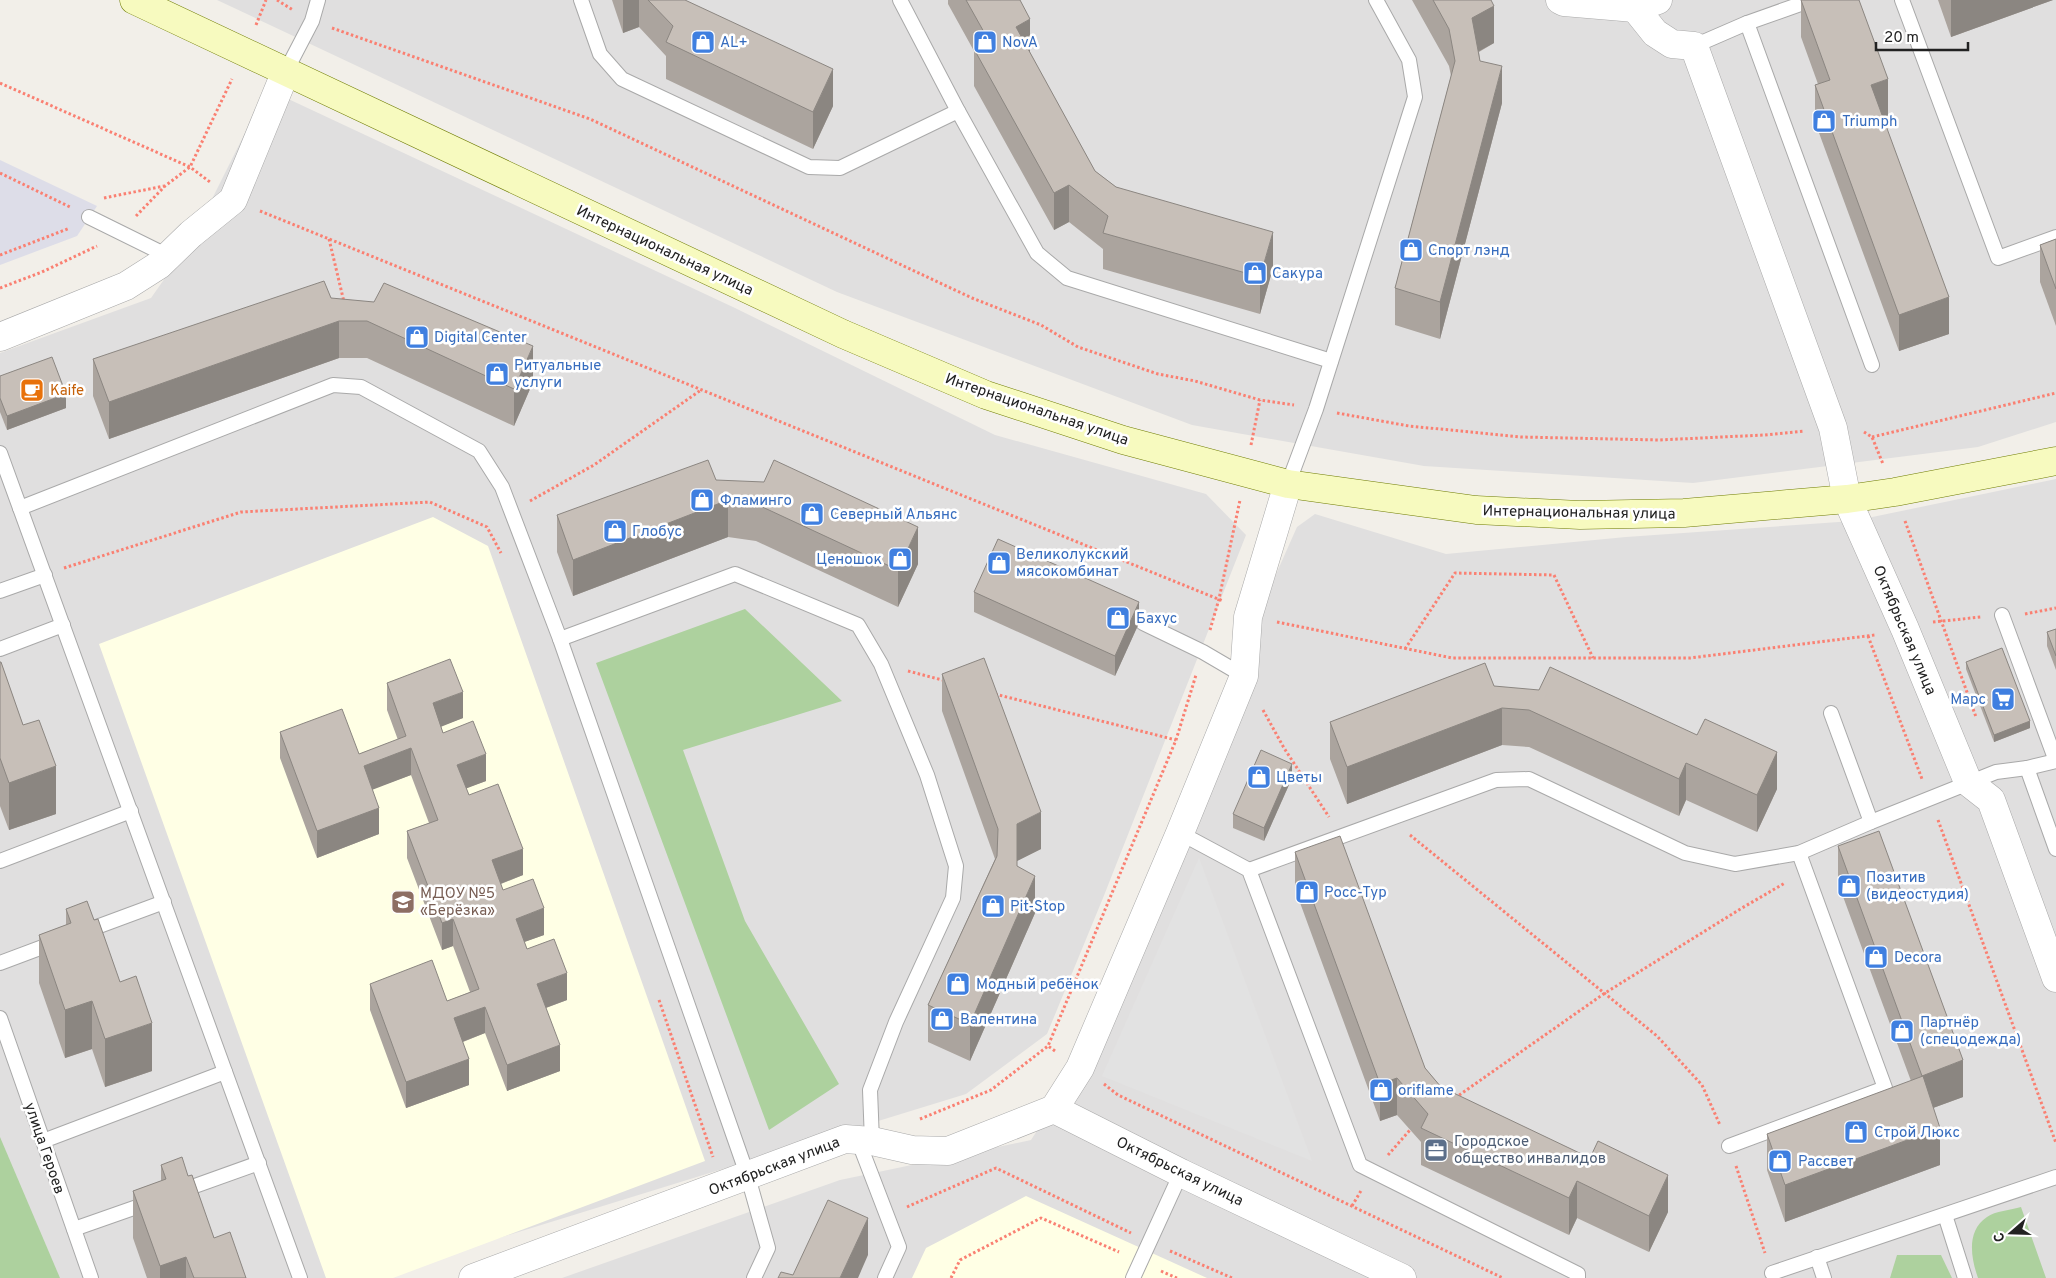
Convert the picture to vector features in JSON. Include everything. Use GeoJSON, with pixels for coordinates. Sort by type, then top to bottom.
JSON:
{"type":"FeatureCollection","features":[{"type":"Feature","properties":{"kind":"main road","name":"Интернациональная улица"},"geometry":{"type":"LineString","coordinates":[[134,0],[843,334],[986,394],[1122,440],[1288,484],[1476,510],[1580,514],[1684,513],[1847,499],[1895,492],[2056,461]]}},
{"type":"Feature","properties":{"kind":"street"},"geometry":{"type":"LineString","coordinates":[[1560,0],[1564,2],[1646,4],[1655,32],[1672,44],[1694,46],[1834,428],[1847,499]]}},
{"type":"Feature","properties":{"kind":"street"},"geometry":{"type":"LineString","coordinates":[[0,337],[126,286],[159,264],[191,234],[233,200],[286,71]]}},
{"type":"Feature","properties":{"kind":"street"},"geometry":{"type":"LineString","coordinates":[[1054,1109],[1080,1068],[1180,834],[1244,676],[1248,617],[1288,484]]}},
{"type":"Feature","properties":{"kind":"street","name":"Октябрьская улица"},"geometry":{"type":"LineString","coordinates":[[1847,499],[1906,629],[1968,782],[1991,800],[2056,978]]}},
{"type":"Feature","properties":{"kind":"street","name":"Октябрьская улица"},"geometry":{"type":"LineString","coordinates":[[474,1278],[748,1177],[845,1139],[866,1140],[912,1150],[948,1151],[1054,1109],[1182,1173],[1402,1278]]}},
{"type":"Feature","properties":{"kind":"lane"},"geometry":{"type":"LineString","coordinates":[[286,71],[312,21],[318,0]]}},
{"type":"Feature","properties":{"kind":"lane"},"geometry":{"type":"LineString","coordinates":[[581,0],[600,54],[622,79],[809,167],[840,168],[958,111]]}},
{"type":"Feature","properties":{"kind":"lane"},"geometry":{"type":"LineString","coordinates":[[900,0],[958,111],[1037,253],[1067,278],[1331,361]]}},
{"type":"Feature","properties":{"kind":"lane"},"geometry":{"type":"LineString","coordinates":[[1288,484],[1316,409],[1415,97],[1409,60],[1376,0]]}},
{"type":"Feature","properties":{"kind":"lane"},"geometry":{"type":"LineString","coordinates":[[1694,46],[1746,24],[1812,0]]}},
{"type":"Feature","properties":{"kind":"lane"},"geometry":{"type":"LineString","coordinates":[[1902,0],[1998,258],[2056,237]]}},
{"type":"Feature","properties":{"kind":"lane"},"geometry":{"type":"LineString","coordinates":[[1746,24],[1872,365]]}},
{"type":"Feature","properties":{"kind":"lane"},"geometry":{"type":"LineString","coordinates":[[89,218],[168,256]]}},
{"type":"Feature","properties":{"kind":"lane"},"geometry":{"type":"LineString","coordinates":[[20,508],[333,385],[361,388],[479,451],[502,487],[560,639],[748,1177],[768,1248],[754,1278]]}},
{"type":"Feature","properties":{"kind":"lane"},"geometry":{"type":"LineString","coordinates":[[0,452],[300,1278]]}},
{"type":"Feature","properties":{"kind":"lane"},"geometry":{"type":"LineString","coordinates":[[560,639],[736,574],[858,625],[881,664],[926,775],[956,866],[953,898],[896,1022],[870,1090],[866,1140],[898,1247],[885,1278]]}},
{"type":"Feature","properties":{"kind":"lane"},"geometry":{"type":"LineString","coordinates":[[0,591],[45,575]]}},
{"type":"Feature","properties":{"kind":"lane"},"geometry":{"type":"LineString","coordinates":[[1249,870],[1496,780],[1529,779],[1686,853],[1735,864],[1799,853],[1968,782],[1996,772],[2027,768],[2056,761],[2002,615]]}},
{"type":"Feature","properties":{"kind":"lane"},"geometry":{"type":"LineString","coordinates":[[1143,623],[1203,652],[1244,676]]}},
{"type":"Feature","properties":{"kind":"lane"},"geometry":{"type":"LineString","coordinates":[[0,649],[63,625]]}},
{"type":"Feature","properties":{"kind":"lane"},"geometry":{"type":"LineString","coordinates":[[1831,713],[1871,822]]}},
{"type":"Feature","properties":{"kind":"lane"},"geometry":{"type":"LineString","coordinates":[[2027,768],[2056,849]]}},
{"type":"Feature","properties":{"kind":"lane"},"geometry":{"type":"LineString","coordinates":[[0,860],[131,811]]}},
{"type":"Feature","properties":{"kind":"lane"},"geometry":{"type":"LineString","coordinates":[[1180,834],[1249,870],[1360,1165],[1578,1274],[1578,1278]]}},
{"type":"Feature","properties":{"kind":"lane"},"geometry":{"type":"LineString","coordinates":[[1729,1146],[1885,1088],[1799,853]]}},
{"type":"Feature","properties":{"kind":"lane"},"geometry":{"type":"LineString","coordinates":[[0,963],[164,902]]}},
{"type":"Feature","properties":{"kind":"lane","name":"улица Героев"},"geometry":{"type":"LineString","coordinates":[[0,1018],[91,1278]]}},
{"type":"Feature","properties":{"kind":"lane"},"geometry":{"type":"LineString","coordinates":[[43,1141],[225,1072]]}},
{"type":"Feature","properties":{"kind":"lane"},"geometry":{"type":"LineString","coordinates":[[74,1229],[259,1164]]}},
{"type":"Feature","properties":{"kind":"lane"},"geometry":{"type":"LineString","coordinates":[[1133,1278],[1182,1173]]}},
{"type":"Feature","properties":{"kind":"lane"},"geometry":{"type":"LineString","coordinates":[[1772,1273],[1817,1256],[2056,1177]]}},
{"type":"Feature","properties":{"kind":"lane"},"geometry":{"type":"LineString","coordinates":[[1945,1215],[1965,1278]]}},
{"type":"Feature","properties":{"kind":"lane"},"geometry":{"type":"LineString","coordinates":[[1817,1256],[1824,1278]]}},
{"type":"Feature","properties":{"kind":"path"},"geometry":{"type":"LineString","coordinates":[[190,167],[245,51],[266,0]]}},
{"type":"Feature","properties":{"kind":"path"},"geometry":{"type":"LineString","coordinates":[[0,83],[190,167],[233,200],[1219,599],[1176,740],[1048,1046],[991,1090],[918,1120]]}},
{"type":"Feature","properties":{"kind":"path"},"geometry":{"type":"LineString","coordinates":[[0,174],[74,208]]}},
{"type":"Feature","properties":{"kind":"path"},"geometry":{"type":"LineString","coordinates":[[97,199],[165,186]]}},
{"type":"Feature","properties":{"kind":"path"},"geometry":{"type":"LineString","coordinates":[[0,255],[71,228]]}},
{"type":"Feature","properties":{"kind":"path"},"geometry":{"type":"LineString","coordinates":[[329,239],[346,310]]}},
{"type":"Feature","properties":{"kind":"path"},"geometry":{"type":"LineString","coordinates":[[487,528],[594,465],[701,390]]}},
{"type":"Feature","properties":{"kind":"path"},"geometry":{"type":"LineString","coordinates":[[1976,718],[1895,492],[1872,436],[2056,393]]}},
{"type":"Feature","properties":{"kind":"path"},"geometry":{"type":"LineString","coordinates":[[45,575],[241,512],[430,502],[487,528],[503,558]]}},
{"type":"Feature","properties":{"kind":"path"},"geometry":{"type":"LineString","coordinates":[[1405,649],[1455,572],[1554,575],[1593,658]]}},
{"type":"Feature","properties":{"kind":"path"},"geometry":{"type":"LineString","coordinates":[[1248,617],[1452,658],[1690,658],[1868,636],[1941,620],[2031,613],[2056,608]]}},
{"type":"Feature","properties":{"kind":"path"},"geometry":{"type":"LineString","coordinates":[[1868,636],[1930,798],[2056,1143]]}},
{"type":"Feature","properties":{"kind":"path"},"geometry":{"type":"LineString","coordinates":[[881,664],[948,682]]}},
{"type":"Feature","properties":{"kind":"path"},"geometry":{"type":"LineString","coordinates":[[1244,676],[1284,748],[1341,836]]}},
{"type":"Feature","properties":{"kind":"path"},"geometry":{"type":"LineString","coordinates":[[987,692],[1176,740]]}},
{"type":"Feature","properties":{"kind":"path"},"geometry":{"type":"LineString","coordinates":[[1390,819],[1658,1036],[1702,1085],[1729,1146],[1772,1273]]}},
{"type":"Feature","properties":{"kind":"path"},"geometry":{"type":"LineString","coordinates":[[1450,1102],[1605,993],[1742,908],[1806,871]]}},
{"type":"Feature","properties":{"kind":"path"},"geometry":{"type":"LineString","coordinates":[[1048,1046],[1118,1095],[1503,1278]]}},
{"type":"Feature","properties":{"kind":"path"},"geometry":{"type":"LineString","coordinates":[[887,1215],[996,1168],[1150,1242],[1232,1278]]}},
{"type":"Feature","properties":{"kind":"path"},"geometry":{"type":"LineString","coordinates":[[951,1278],[960,1260],[1041,1218],[1177,1278]]}},
{"type":"Feature","properties":{"kind":"shaded area"},"geometry":{"type":"Polygon","coordinates":[[[217,0],[2056,0],[2056,422],[1978,447],[1693,483],[1424,466],[1192,425],[837,292],[217,0]]]}},
{"type":"Feature","properties":{"kind":"shaded area"},"geometry":{"type":"Polygon","coordinates":[[[267,89],[735,308],[995,435],[1206,494],[1246,535],[1103,898],[1047,1034],[966,1094],[369,1278],[0,1278],[0,353],[151,298],[191,241],[267,89]]]}},
{"type":"Feature","properties":{"kind":"shaded area"},"geometry":{"type":"Polygon","coordinates":[[[0,160],[97,206],[77,236],[0,265],[0,160]]]}},
{"type":"Feature","properties":{"kind":"shaded area"},"geometry":{"type":"Polygon","coordinates":[[[2056,479],[2056,1278],[562,1278],[840,1180],[1031,1140],[1113,1013],[1236,664],[1297,527],[1315,514],[1446,554],[1626,537],[1853,521],[2056,479]]]}},
{"type":"Feature","properties":{"kind":"shaded area","name":"МДОУ №5 «Берёзка»"},"geometry":{"type":"Polygon","coordinates":[[[433,517],[488,546],[705,1161],[393,1278],[326,1278],[99,644],[433,517]]]}},
{"type":"Feature","properties":{"kind":"shaded area"},"geometry":{"type":"Polygon","coordinates":[[[1199,858],[1312,1161],[1102,1076],[1199,858]]]}},
{"type":"Feature","properties":{"kind":"shaded area"},"geometry":{"type":"Polygon","coordinates":[[[1026,1196],[1207,1278],[912,1278],[926,1248],[1026,1196]]]}},
{"type":"Feature","properties":{"kind":"green space"},"geometry":{"type":"Polygon","coordinates":[[[745,609],[842,701],[683,750],[745,921],[839,1084],[769,1130],[596,663],[745,609]]]}},
{"type":"Feature","properties":{"kind":"green space"},"geometry":{"type":"Polygon","coordinates":[[[0,1137],[60,1278],[0,1278],[0,1137]]]}},
{"type":"Feature","properties":{"kind":"green space"},"geometry":{"type":"Polygon","coordinates":[[[2021,1207],[2046,1278],[1978,1278],[1972,1254],[1972,1245],[1973,1237],[1980,1223],[1990,1215],[2021,1207]]]}},
{"type":"Feature","properties":{"kind":"green space"},"geometry":{"type":"Polygon","coordinates":[[[1897,1255],[1941,1255],[1952,1278],[1890,1278],[1897,1255]]]}},
{"type":"Feature","properties":{"kind":"building"},"geometry":{"type":"Polygon","coordinates":[[[648,0],[685,0],[833,69],[813,112],[666,42],[673,26],[648,0]]]}},
{"type":"Feature","properties":{"kind":"building"},"geometry":{"type":"Polygon","coordinates":[[[966,0],[1020,0],[1030,19],[1016,27],[1095,171],[1116,187],[1273,232],[1260,277],[1103,233],[1108,216],[1069,185],[1054,193],[974,49],[989,41],[966,0]]]}},
{"type":"Feature","properties":{"kind":"building"},"geometry":{"type":"Polygon","coordinates":[[[1433,0],[1491,0],[1494,6],[1472,18],[1480,61],[1502,66],[1440,302],[1395,288],[1455,61],[1449,29],[1433,0]]]}},
{"type":"Feature","properties":{"kind":"building"},"geometry":{"type":"Polygon","coordinates":[[[1801,0],[1859,0],[1888,79],[1871,85],[1949,297],[1899,315],[1815,85],[1830,80],[1801,0]]]}},
{"type":"Feature","properties":{"kind":"building"},"geometry":{"type":"Polygon","coordinates":[[[2056,239],[2056,289],[2040,245],[2056,239]]]}},
{"type":"Feature","properties":{"kind":"building"},"geometry":{"type":"Polygon","coordinates":[[[324,281],[331,298],[374,302],[384,283],[533,346],[514,389],[367,321],[339,321],[109,402],[93,359],[324,281]]]}},
{"type":"Feature","properties":{"kind":"building"},"geometry":{"type":"Polygon","coordinates":[[[52,357],[66,394],[7,416],[0,398],[0,376],[52,357]]]}},
{"type":"Feature","properties":{"kind":"building"},"geometry":{"type":"Polygon","coordinates":[[[708,460],[716,480],[764,482],[774,460],[918,527],[898,570],[756,504],[728,500],[573,560],[557,515],[708,460]]]}},
{"type":"Feature","properties":{"kind":"building"},"geometry":{"type":"Polygon","coordinates":[[[998,539],[1139,602],[1115,656],[974,592],[998,539]]]}},
{"type":"Feature","properties":{"kind":"building"},"geometry":{"type":"Polygon","coordinates":[[[2056,629],[2056,656],[2047,632],[2056,629]]]}},
{"type":"Feature","properties":{"kind":"building"},"geometry":{"type":"Polygon","coordinates":[[[2002,648],[2030,721],[1994,735],[1966,662],[2002,648]]]}},
{"type":"Feature","properties":{"kind":"building"},"geometry":{"type":"Polygon","coordinates":[[[984,658],[1041,812],[1017,824],[1017,866],[1035,876],[970,1024],[928,1005],[997,856],[998,829],[942,674],[984,658]]]}},
{"type":"Feature","properties":{"kind":"building"},"geometry":{"type":"Polygon","coordinates":[[[450,659],[463,692],[433,703],[443,733],[473,721],[486,754],[457,765],[469,795],[498,784],[523,849],[492,860],[503,890],[533,879],[544,908],[516,919],[527,949],[554,939],[567,973],[537,984],[560,1045],[507,1065],[485,1007],[454,1018],[469,1059],[406,1082],[370,984],[432,960],[447,1001],[479,989],[453,919],[442,923],[407,831],[438,820],[411,748],[364,766],[379,808],[317,831],[280,732],[342,709],[359,754],[406,736],[387,683],[450,659]]]}},
{"type":"Feature","properties":{"kind":"building"},"geometry":{"type":"Polygon","coordinates":[[[0,662],[23,725],[39,720],[56,766],[9,783],[0,758],[0,662]]]}},
{"type":"Feature","properties":{"kind":"building"},"geometry":{"type":"Polygon","coordinates":[[[1485,663],[1494,686],[1539,690],[1550,667],[1697,735],[1705,719],[1777,752],[1757,795],[1686,763],[1679,779],[1529,710],[1502,708],[1347,767],[1330,722],[1485,663]]]}},
{"type":"Feature","properties":{"kind":"building"},"geometry":{"type":"Polygon","coordinates":[[[1261,750],[1292,764],[1264,828],[1233,814],[1261,750]]]}},
{"type":"Feature","properties":{"kind":"building"},"geometry":{"type":"Polygon","coordinates":[[[1879,831],[1963,1060],[1922,1076],[1838,846],[1879,831]]]}},
{"type":"Feature","properties":{"kind":"building"},"geometry":{"type":"Polygon","coordinates":[[[1340,836],[1425,1068],[1441,1087],[1590,1158],[1598,1141],[1668,1175],[1649,1216],[1577,1181],[1569,1198],[1421,1128],[1428,1114],[1397,1078],[1380,1084],[1295,852],[1340,836]]]}},
{"type":"Feature","properties":{"kind":"building"},"geometry":{"type":"Polygon","coordinates":[[[87,901],[94,920],[98,919],[120,982],[136,976],[152,1023],[105,1039],[92,1001],[65,1010],[39,935],[71,923],[66,909],[87,901]]]}},
{"type":"Feature","properties":{"kind":"building"},"geometry":{"type":"Polygon","coordinates":[[[1923,1076],[1940,1128],[1785,1185],[1767,1134],[1923,1076]]]}},
{"type":"Feature","properties":{"kind":"building"},"geometry":{"type":"Polygon","coordinates":[[[182,1157],[188,1176],[192,1175],[214,1238],[230,1232],[246,1278],[194,1278],[186,1257],[160,1266],[133,1191],[166,1179],[161,1165],[182,1157]]]}},
{"type":"Feature","properties":{"kind":"building"},"geometry":{"type":"Polygon","coordinates":[[[828,1200],[868,1218],[840,1278],[778,1278],[781,1272],[793,1275],[828,1200]]]}},
{"type":"Feature","properties":{"kind":"place","name":"AL+"},"geometry":{"type":"Point","coordinates":[703,42]}},
{"type":"Feature","properties":{"kind":"place","name":"NovA"},"geometry":{"type":"Point","coordinates":[985,42]}},
{"type":"Feature","properties":{"kind":"place","name":"Triumph"},"geometry":{"type":"Point","coordinates":[1824,121]}},
{"type":"Feature","properties":{"kind":"place","name":"Спорт лэнд"},"geometry":{"type":"Point","coordinates":[1411,250]}},
{"type":"Feature","properties":{"kind":"place","name":"Сакура"},"geometry":{"type":"Point","coordinates":[1255,273]}},
{"type":"Feature","properties":{"kind":"place","name":"Digital Center"},"geometry":{"type":"Point","coordinates":[417,337]}},
{"type":"Feature","properties":{"kind":"place","name":"Ритуальные услуги"},"geometry":{"type":"Point","coordinates":[497,374]}},
{"type":"Feature","properties":{"kind":"place","name":"Kaife"},"geometry":{"type":"Point","coordinates":[32,390]}},
{"type":"Feature","properties":{"kind":"place","name":"Фламинго"},"geometry":{"type":"Point","coordinates":[702,500]}},
{"type":"Feature","properties":{"kind":"place","name":"Северный Альянс"},"geometry":{"type":"Point","coordinates":[812,514]}},
{"type":"Feature","properties":{"kind":"place","name":"Глобус"},"geometry":{"type":"Point","coordinates":[615,531]}},
{"type":"Feature","properties":{"kind":"place","name":"Ценошок"},"geometry":{"type":"Point","coordinates":[900,559]}},
{"type":"Feature","properties":{"kind":"place","name":"Великолукский мясокомбинат"},"geometry":{"type":"Point","coordinates":[999,563]}},
{"type":"Feature","properties":{"kind":"place","name":"Бахус"},"geometry":{"type":"Point","coordinates":[1118,618]}},
{"type":"Feature","properties":{"kind":"place","name":"Марс"},"geometry":{"type":"Point","coordinates":[2003,699]}},
{"type":"Feature","properties":{"kind":"place","name":"Цветы"},"geometry":{"type":"Point","coordinates":[1259,777]}},
{"type":"Feature","properties":{"kind":"place","name":"Позитив (видеостудия)"},"geometry":{"type":"Point","coordinates":[1849,886]}},
{"type":"Feature","properties":{"kind":"place","name":"Росс-Тур"},"geometry":{"type":"Point","coordinates":[1307,892]}},
{"type":"Feature","properties":{"kind":"place","name":"МДОУ №5 «Берёзка»"},"geometry":{"type":"Point","coordinates":[403,902]}},
{"type":"Feature","properties":{"kind":"place","name":"Pit-Stop"},"geometry":{"type":"Point","coordinates":[993,906]}},
{"type":"Feature","properties":{"kind":"place","name":"Decora"},"geometry":{"type":"Point","coordinates":[1876,957]}},
{"type":"Feature","properties":{"kind":"place","name":"Модный ребёнок"},"geometry":{"type":"Point","coordinates":[958,984]}},
{"type":"Feature","properties":{"kind":"place","name":"Валентина"},"geometry":{"type":"Point","coordinates":[942,1019]}},
{"type":"Feature","properties":{"kind":"place","name":"Партнёр (спецодежда)"},"geometry":{"type":"Point","coordinates":[1902,1031]}},
{"type":"Feature","properties":{"kind":"place","name":"oriflame"},"geometry":{"type":"Point","coordinates":[1381,1090]}},
{"type":"Feature","properties":{"kind":"place","name":"Строй Люкс"},"geometry":{"type":"Point","coordinates":[1856,1132]}},
{"type":"Feature","properties":{"kind":"place","name":"Городское общество инвалидов"},"geometry":{"type":"Point","coordinates":[1436,1150]}},
{"type":"Feature","properties":{"kind":"place","name":"Рассвет"},"geometry":{"type":"Point","coordinates":[1780,1161]}}]}
